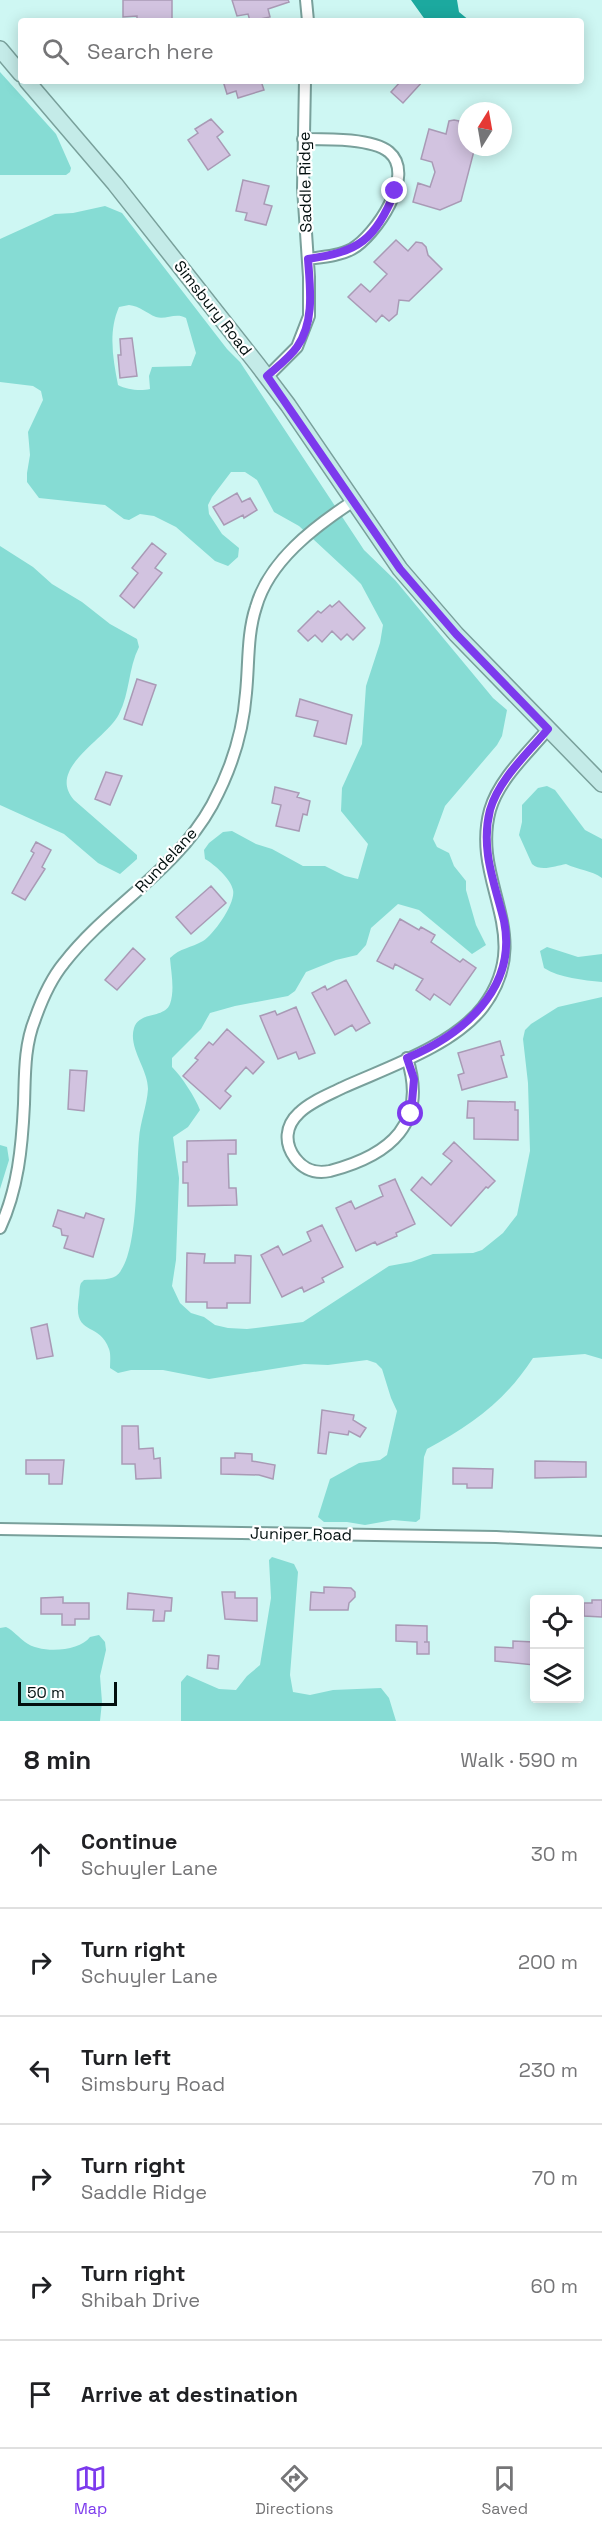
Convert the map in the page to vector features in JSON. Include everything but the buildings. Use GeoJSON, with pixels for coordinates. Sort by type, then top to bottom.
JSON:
{"type":"FeatureCollection","features":[{"type":"Feature","properties":{"kind":"main road"},"geometry":{"type":"LineString","coordinates":[[0,50],[18,71]]}},
{"type":"Feature","properties":{"kind":"main road","name":"Simsbury Road"},"geometry":{"type":"LineString","coordinates":[[30,84],[125,197],[267,376],[400,569],[456,634],[602,784]]}},
{"type":"Feature","properties":{"kind":"street"},"geometry":{"type":"LineString","coordinates":[[306,0],[308,18]]}},
{"type":"Feature","properties":{"kind":"street","name":"Saddle Ridge"},"geometry":{"type":"LineString","coordinates":[[267,376],[292,352],[303,336],[310,307],[303,188],[305,84]]}},
{"type":"Feature","properties":{"kind":"street"},"geometry":{"type":"LineString","coordinates":[[303,139],[341,140],[382,148],[394,158],[398,174],[391,202],[376,227],[362,242],[343,253],[308,259]]}},
{"type":"Feature","properties":{"kind":"street","name":"Rundelane"},"geometry":{"type":"LineString","coordinates":[[0,1228],[20,1160],[27,1047],[33,1022],[47,989],[64,962],[83,941],[172,859],[193,835],[213,804],[237,747],[244,712],[251,627],[263,589],[285,557],[304,537],[327,518],[352,502]]}},
{"type":"Feature","properties":{"kind":"street"},"geometry":{"type":"LineString","coordinates":[[407,1058],[414,1079],[414,1096],[411,1114],[400,1132],[375,1152],[342,1167],[316,1172],[302,1167],[288,1147],[287,1139],[290,1125],[300,1112],[334,1092],[441,1041],[472,1019],[485,1004],[497,980],[504,957],[506,933],[492,885],[487,852],[490,810],[505,781],[548,729]]}},
{"type":"Feature","properties":{"kind":"street","name":"Juniper Road"},"geometry":{"type":"LineString","coordinates":[[0,1529],[496,1537],[602,1542]]}},
{"type":"Feature","properties":{"kind":"shaded area"},"geometry":{"type":"Polygon","coordinates":[[[411,0],[457,0],[459,12],[466,18],[424,18],[411,0]]]}},
{"type":"Feature","properties":{"kind":"shaded area"},"geometry":{"type":"Polygon","coordinates":[[[0,72],[56,134],[71,168],[66,175],[0,175],[0,72]]]}},
{"type":"Feature","properties":{"kind":"shaded area"},"geometry":{"type":"Polygon","coordinates":[[[105,206],[122,213],[227,349],[240,362],[364,550],[395,580],[493,698],[507,710],[502,736],[497,745],[445,806],[433,839],[437,847],[449,853],[454,866],[466,881],[466,890],[476,925],[486,945],[472,954],[419,910],[398,904],[371,928],[366,945],[357,955],[336,960],[306,972],[295,991],[288,996],[210,1013],[201,1029],[172,1058],[172,1067],[188,1087],[200,1110],[188,1127],[173,1137],[179,1178],[176,1260],[172,1286],[180,1303],[191,1313],[204,1317],[215,1325],[228,1328],[247,1329],[303,1322],[389,1266],[411,1262],[433,1254],[473,1253],[482,1250],[503,1233],[517,1215],[530,1151],[528,1083],[523,1039],[525,1030],[558,1007],[602,997],[602,1359],[585,1354],[533,1358],[511,1387],[486,1411],[459,1431],[427,1449],[424,1457],[420,1519],[416,1522],[393,1520],[365,1525],[324,1522],[318,1517],[330,1479],[359,1463],[380,1460],[387,1455],[397,1411],[382,1369],[376,1363],[367,1360],[328,1365],[304,1364],[209,1379],[163,1370],[131,1370],[118,1373],[110,1368],[110,1351],[105,1340],[83,1324],[79,1318],[81,1283],[84,1280],[116,1276],[129,1252],[133,1233],[140,1133],[148,1089],[134,1043],[134,1028],[141,1019],[167,1009],[172,993],[170,958],[208,937],[223,918],[233,896],[229,881],[205,859],[204,850],[223,832],[232,831],[303,866],[325,866],[345,876],[358,879],[368,844],[341,811],[342,788],[362,744],[366,686],[380,643],[383,625],[361,584],[299,526],[274,512],[257,480],[245,472],[231,472],[208,505],[209,514],[222,534],[239,548],[238,557],[228,566],[215,561],[176,527],[154,516],[140,514],[129,520],[124,519],[105,505],[39,498],[27,482],[27,473],[30,455],[28,432],[43,400],[41,391],[33,386],[0,382],[0,239],[55,214],[73,213],[105,206]],[[133,306],[119,307],[113,326],[113,355],[118,385],[134,390],[150,389],[149,376],[152,367],[191,366],[196,353],[186,318],[182,316],[156,317],[133,306]]]}},
{"type":"Feature","properties":{"kind":"shaded area"},"geometry":{"type":"Polygon","coordinates":[[[0,546],[33,567],[52,584],[82,602],[110,624],[137,639],[139,647],[119,714],[81,755],[67,777],[67,788],[74,800],[137,855],[137,859],[120,874],[98,863],[64,834],[0,805],[0,546]]]}},
{"type":"Feature","properties":{"kind":"shaded area"},"geometry":{"type":"Polygon","coordinates":[[[547,786],[555,790],[585,830],[602,839],[602,878],[566,864],[540,868],[532,864],[519,835],[522,805],[538,788],[547,786]]]}},
{"type":"Feature","properties":{"kind":"shaded area"},"geometry":{"type":"Polygon","coordinates":[[[547,947],[578,957],[602,954],[602,982],[564,976],[544,968],[540,951],[547,947]]]}},
{"type":"Feature","properties":{"kind":"shaded area"},"geometry":{"type":"Polygon","coordinates":[[[0,1145],[7,1147],[9,1160],[0,1189],[0,1145]]]}},
{"type":"Feature","properties":{"kind":"shaded area"},"geometry":{"type":"Polygon","coordinates":[[[272,1557],[294,1564],[298,1572],[290,1675],[293,1692],[310,1695],[333,1690],[381,1688],[389,1698],[396,1721],[181,1721],[181,1682],[187,1675],[219,1689],[236,1690],[260,1665],[271,1598],[269,1560],[272,1557]]]}},
{"type":"Feature","properties":{"kind":"shaded area"},"geometry":{"type":"Polygon","coordinates":[[[6,1627],[32,1646],[49,1650],[77,1646],[90,1637],[99,1635],[105,1642],[106,1650],[100,1676],[102,1702],[100,1721],[0,1721],[0,1628],[6,1627]]]}},
{"type":"Feature","properties":{"kind":"route"},"geometry":{"type":"LineString","coordinates":[[395,191],[376,227],[355,248],[343,253],[308,259],[310,307],[303,336],[292,352],[267,376],[400,569],[456,634],[548,729],[505,781],[490,810],[487,852],[492,885],[506,933],[501,971],[485,1004],[472,1019],[453,1034],[407,1058],[414,1079],[411,1114]]}}]}
